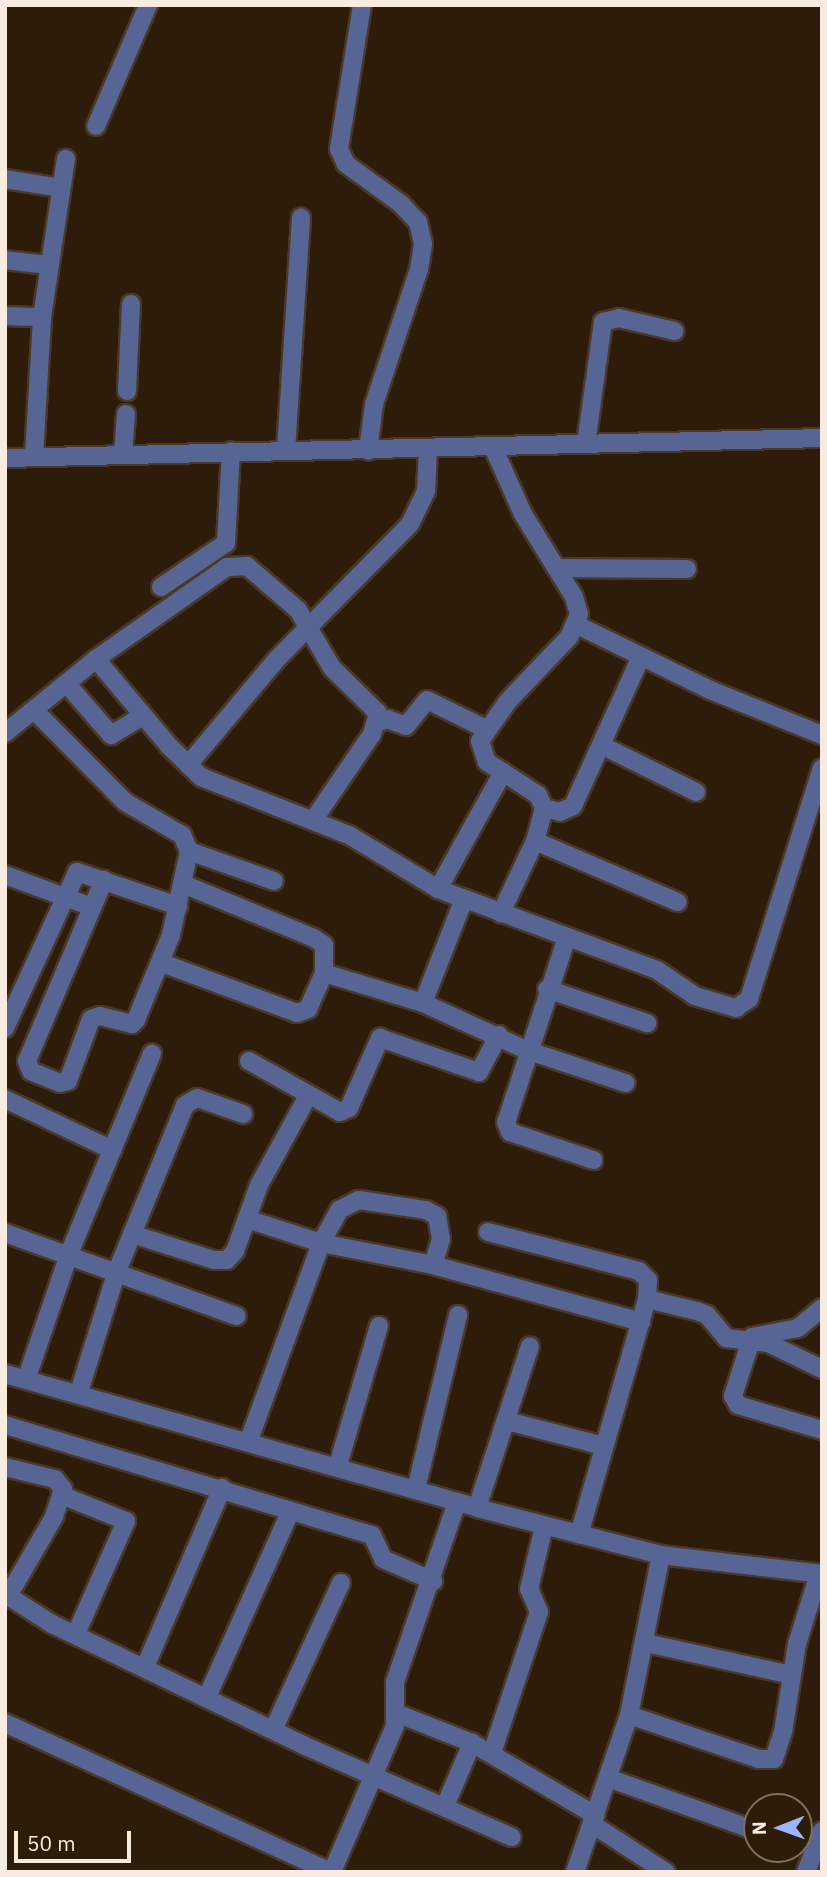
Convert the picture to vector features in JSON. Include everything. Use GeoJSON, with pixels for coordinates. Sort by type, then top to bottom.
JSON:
{"type":"FeatureCollection","features":[{"type":"Feature","properties":{"kind":"street"},"geometry":{"type":"LineString","coordinates":[[362,5],[339,149],[346,164],[401,204],[418,222],[423,244],[419,269],[374,404],[368,451]]}},
{"type":"Feature","properties":{"kind":"street"},"geometry":{"type":"LineString","coordinates":[[96,126],[143,6]]}},
{"type":"Feature","properties":{"kind":"street"},"geometry":{"type":"LineString","coordinates":[[34,457],[41,317],[66,159]]}},
{"type":"Feature","properties":{"kind":"street"},"geometry":{"type":"LineString","coordinates":[[5,179],[61,188]]}},
{"type":"Feature","properties":{"kind":"street"},"geometry":{"type":"LineString","coordinates":[[286,450],[301,218]]}},
{"type":"Feature","properties":{"kind":"street"},"geometry":{"type":"LineString","coordinates":[[5,260],[48,264]]}},
{"type":"Feature","properties":{"kind":"street"},"geometry":{"type":"LineString","coordinates":[[127,391],[131,304]]}},
{"type":"Feature","properties":{"kind":"street"},"geometry":{"type":"LineString","coordinates":[[5,316],[41,317]]}},
{"type":"Feature","properties":{"kind":"street"},"geometry":{"type":"LineString","coordinates":[[586,444],[603,322],[619,318],[674,331]]}},
{"type":"Feature","properties":{"kind":"street"},"geometry":{"type":"LineString","coordinates":[[123,454],[126,414]]}},
{"type":"Feature","properties":{"kind":"street"},"geometry":{"type":"LineString","coordinates":[[5,458],[822,438]]}},
{"type":"Feature","properties":{"kind":"street"},"geometry":{"type":"LineString","coordinates":[[493,447],[523,514],[575,597],[577,625],[486,729],[481,752],[503,772],[538,795],[544,808],[535,841],[501,913]]}},
{"type":"Feature","properties":{"kind":"street"},"geometry":{"type":"LineString","coordinates":[[188,765],[310,624],[422,507],[428,449]]}},
{"type":"Feature","properties":{"kind":"street"},"geometry":{"type":"LineString","coordinates":[[161,587],[226,543],[231,451]]}},
{"type":"Feature","properties":{"kind":"street"},"geometry":{"type":"LineString","coordinates":[[5,733],[96,659],[237,564],[247,566],[310,624],[331,667],[372,705],[379,722]]}},
{"type":"Feature","properties":{"kind":"street"},"geometry":{"type":"LineString","coordinates":[[556,568],[687,569]]}},
{"type":"Feature","properties":{"kind":"street"},"geometry":{"type":"LineString","coordinates":[[577,625],[641,657],[822,734]]}},
{"type":"Feature","properties":{"kind":"street"},"geometry":{"type":"LineString","coordinates":[[544,808],[560,812],[573,806],[641,657]]}},
{"type":"Feature","properties":{"kind":"street"},"geometry":{"type":"LineString","coordinates":[[96,659],[188,765],[223,788],[349,835],[438,889],[657,970],[710,1002],[743,1006],[822,768]]}},
{"type":"Feature","properties":{"kind":"street"},"geometry":{"type":"LineString","coordinates":[[66,683],[111,734],[143,716]]}},
{"type":"Feature","properties":{"kind":"street"},"geometry":{"type":"LineString","coordinates":[[314,820],[379,722],[387,719],[406,726],[427,700],[486,729]]}},
{"type":"Feature","properties":{"kind":"street"},"geometry":{"type":"LineString","coordinates":[[34,710],[125,802],[182,835],[189,851],[178,906],[162,963],[136,1020],[132,1024],[100,1016],[91,1018],[66,1083],[31,1071],[27,1061],[104,880]]}},
{"type":"Feature","properties":{"kind":"street"},"geometry":{"type":"LineString","coordinates":[[601,745],[696,792]]}},
{"type":"Feature","properties":{"kind":"street"},"geometry":{"type":"LineString","coordinates":[[438,889],[503,772]]}},
{"type":"Feature","properties":{"kind":"street"},"geometry":{"type":"LineString","coordinates":[[535,841],[677,902]]}},
{"type":"Feature","properties":{"kind":"street"},"geometry":{"type":"LineString","coordinates":[[189,851],[274,881]]}},
{"type":"Feature","properties":{"kind":"street"},"geometry":{"type":"LineString","coordinates":[[5,1028],[77,872],[178,906]]}},
{"type":"Feature","properties":{"kind":"street"},"geometry":{"type":"LineString","coordinates":[[5,875],[92,906]]}},
{"type":"Feature","properties":{"kind":"street"},"geometry":{"type":"LineString","coordinates":[[162,963],[297,1013],[308,1009],[324,973],[324,945],[314,938],[183,884]]}},
{"type":"Feature","properties":{"kind":"street"},"geometry":{"type":"LineString","coordinates":[[423,1003],[464,899]]}},
{"type":"Feature","properties":{"kind":"street"},"geometry":{"type":"LineString","coordinates":[[567,937],[526,1050],[507,1128],[593,1160]]}},
{"type":"Feature","properties":{"kind":"street"},"geometry":{"type":"LineString","coordinates":[[324,973],[423,1003],[499,1035],[526,1050],[626,1083]]}},
{"type":"Feature","properties":{"kind":"street"},"geometry":{"type":"LineString","coordinates":[[547,989],[647,1023]]}},
{"type":"Feature","properties":{"kind":"street"},"geometry":{"type":"LineString","coordinates":[[249,1061],[308,1096],[345,1111],[380,1038],[478,1072],[499,1035]]}},
{"type":"Feature","properties":{"kind":"street"},"geometry":{"type":"LineString","coordinates":[[27,1377],[69,1254],[152,1054]]}},
{"type":"Feature","properties":{"kind":"street"},"geometry":{"type":"LineString","coordinates":[[132,1234],[214,1260],[227,1260],[235,1251],[279,1145],[308,1096]]}},
{"type":"Feature","properties":{"kind":"street"},"geometry":{"type":"LineString","coordinates":[[5,1098],[112,1150]]}},
{"type":"Feature","properties":{"kind":"street"},"geometry":{"type":"LineString","coordinates":[[79,1392],[117,1271],[191,1098],[243,1114]]}},
{"type":"Feature","properties":{"kind":"street"},"geometry":{"type":"LineString","coordinates":[[249,1440],[321,1243],[348,1203],[373,1201],[426,1210],[437,1216],[442,1228],[433,1265]]}},
{"type":"Feature","properties":{"kind":"street"},"geometry":{"type":"LineString","coordinates":[[247,1219],[321,1243],[433,1265],[640,1322]]}},
{"type":"Feature","properties":{"kind":"street"},"geometry":{"type":"LineString","coordinates":[[5,1233],[237,1316]]}},
{"type":"Feature","properties":{"kind":"street"},"geometry":{"type":"LineString","coordinates":[[488,1233],[639,1271],[648,1280],[647,1298],[579,1534]]}},
{"type":"Feature","properties":{"kind":"street"},"geometry":{"type":"LineString","coordinates":[[647,1298],[697,1311],[713,1321],[721,1336],[768,1343],[822,1369]]}},
{"type":"Feature","properties":{"kind":"street"},"geometry":{"type":"LineString","coordinates":[[748,1342],[797,1328],[822,1308]]}},
{"type":"Feature","properties":{"kind":"street"},"geometry":{"type":"LineString","coordinates":[[416,1489],[458,1315]]}},
{"type":"Feature","properties":{"kind":"street"},"geometry":{"type":"LineString","coordinates":[[338,1465],[379,1326]]}},
{"type":"Feature","properties":{"kind":"street"},"geometry":{"type":"LineString","coordinates":[[748,1342],[734,1402],[822,1430]]}},
{"type":"Feature","properties":{"kind":"street"},"geometry":{"type":"LineString","coordinates":[[477,1508],[530,1346]]}},
{"type":"Feature","properties":{"kind":"street"},"geometry":{"type":"LineString","coordinates":[[5,1374],[27,1377],[338,1465],[477,1508],[661,1555],[820,1574],[791,1675],[778,1754],[768,1761],[629,1715]]}},
{"type":"Feature","properties":{"kind":"street"},"geometry":{"type":"LineString","coordinates":[[507,1421],[604,1446]]}},
{"type":"Feature","properties":{"kind":"street"},"geometry":{"type":"LineString","coordinates":[[5,1425],[372,1535],[378,1555],[433,1581]]}},
{"type":"Feature","properties":{"kind":"street"},"geometry":{"type":"LineString","coordinates":[[5,1467],[55,1479],[61,1483],[61,1495],[41,1542],[7,1595],[76,1634],[273,1730],[512,1838]]}},
{"type":"Feature","properties":{"kind":"street"},"geometry":{"type":"LineString","coordinates":[[145,1667],[222,1488]]}},
{"type":"Feature","properties":{"kind":"street"},"geometry":{"type":"LineString","coordinates":[[61,1495],[126,1521],[76,1634]]}},
{"type":"Feature","properties":{"kind":"street"},"geometry":{"type":"LineString","coordinates":[[5,1723],[331,1872],[374,1774],[396,1713],[395,1682],[433,1581],[457,1502]]}},
{"type":"Feature","properties":{"kind":"street"},"geometry":{"type":"LineString","coordinates":[[207,1697],[290,1511]]}},
{"type":"Feature","properties":{"kind":"street"},"geometry":{"type":"LineString","coordinates":[[492,1753],[539,1612],[529,1588],[544,1526]]}},
{"type":"Feature","properties":{"kind":"street"},"geometry":{"type":"LineString","coordinates":[[575,1872],[629,1715],[646,1643],[661,1555]]}},
{"type":"Feature","properties":{"kind":"street"},"geometry":{"type":"LineString","coordinates":[[273,1730],[341,1584]]}},
{"type":"Feature","properties":{"kind":"street"},"geometry":{"type":"LineString","coordinates":[[646,1643],[791,1675]]}},
{"type":"Feature","properties":{"kind":"street"},"geometry":{"type":"LineString","coordinates":[[396,1713],[472,1742],[492,1753],[666,1872]]}},
{"type":"Feature","properties":{"kind":"street"},"geometry":{"type":"LineString","coordinates":[[445,1806],[472,1742]]}},
{"type":"Feature","properties":{"kind":"street"},"geometry":{"type":"LineString","coordinates":[[608,1778],[743,1826]]}}]}
